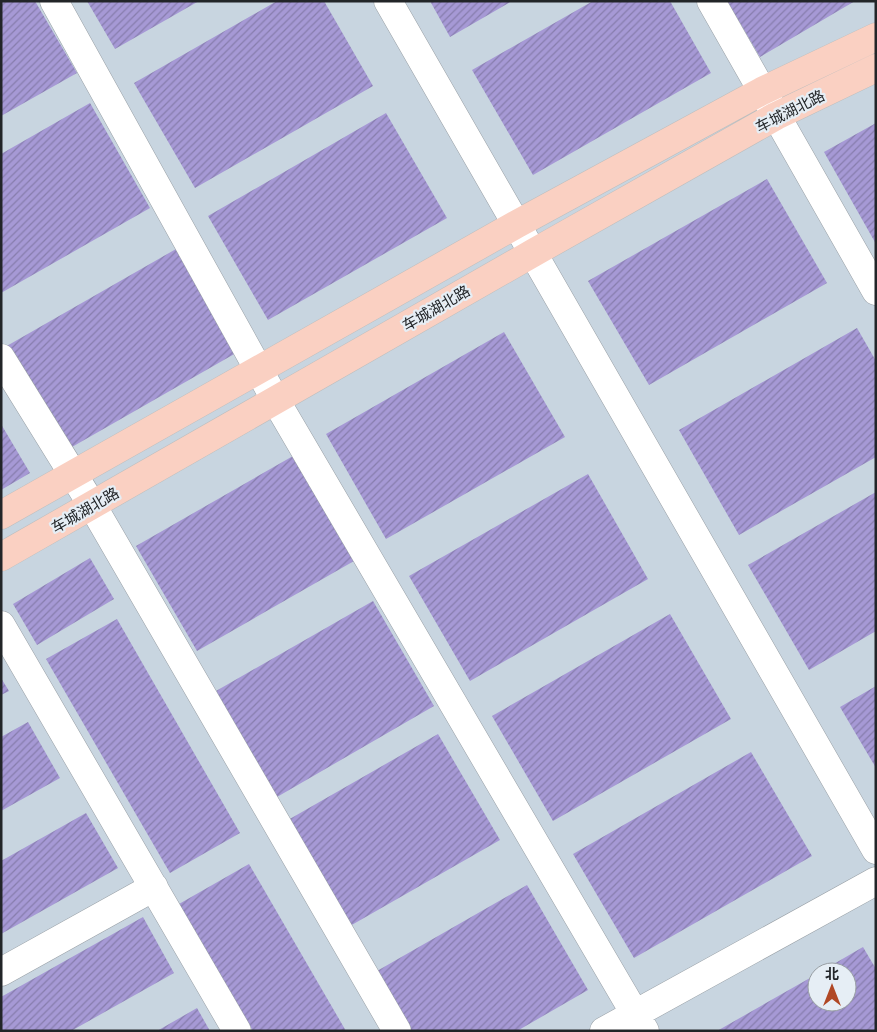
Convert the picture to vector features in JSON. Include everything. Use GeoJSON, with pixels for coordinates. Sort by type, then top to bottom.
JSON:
{"type":"FeatureCollection","features":[{"type":"Feature","properties":{"kind":"main road","name":"车城湖北路"},"geometry":{"type":"LineString","coordinates":[[1,515],[516,224],[762,90],[876,37]]}},
{"type":"Feature","properties":{"kind":"main road","name":"车城湖北路"},"geometry":{"type":"LineString","coordinates":[[1,557],[776,116],[876,68]]}},
{"type":"Feature","properties":{"kind":"street"},"geometry":{"type":"LineString","coordinates":[[54,1],[276,401],[640,1022]]}},
{"type":"Feature","properties":{"kind":"street"},"geometry":{"type":"LineString","coordinates":[[388,1],[876,850]]}},
{"type":"Feature","properties":{"kind":"street"},"geometry":{"type":"LineString","coordinates":[[711,1],[876,292]]}},
{"type":"Feature","properties":{"kind":"street"},"geometry":{"type":"LineString","coordinates":[[1,358],[74,475],[397,1031]]}},
{"type":"Feature","properties":{"kind":"street"},"geometry":{"type":"LineString","coordinates":[[1,625],[237,1031]]}},
{"type":"Feature","properties":{"kind":"street"},"geometry":{"type":"LineString","coordinates":[[604,1031],[640,1022],[876,881]]}},
{"type":"Feature","properties":{"kind":"street"},"geometry":{"type":"LineString","coordinates":[[1,972],[154,887]]}},
{"type":"Feature","properties":{"kind":"shaded area"},"geometry":{"type":"Polygon","coordinates":[[[1,1],[876,1],[876,1031],[1,1031],[1,1]]]}},
{"type":"Feature","properties":{"kind":"building"},"geometry":{"type":"Polygon","coordinates":[[[1,1],[35,1],[77,73],[1,116],[1,1]]]}},
{"type":"Feature","properties":{"kind":"building"},"geometry":{"type":"Polygon","coordinates":[[[87,1],[199,1],[115,49],[87,1]]]}},
{"type":"Feature","properties":{"kind":"building"},"geometry":{"type":"Polygon","coordinates":[[[277,1],[324,1],[373,86],[195,188],[134,83],[277,1]]]}},
{"type":"Feature","properties":{"kind":"building"},"geometry":{"type":"Polygon","coordinates":[[[430,1],[512,1],[450,37],[430,1]]]}},
{"type":"Feature","properties":{"kind":"building"},"geometry":{"type":"Polygon","coordinates":[[[593,1],[670,1],[711,73],[533,175],[472,70],[593,1]]]}},
{"type":"Feature","properties":{"kind":"building"},"geometry":{"type":"Polygon","coordinates":[[[727,1],[855,1],[760,57],[727,1]]]}},
{"type":"Feature","properties":{"kind":"building"},"geometry":{"type":"Polygon","coordinates":[[[90,103],[150,208],[1,293],[1,154],[90,103]]]}},
{"type":"Feature","properties":{"kind":"building"},"geometry":{"type":"Polygon","coordinates":[[[386,113],[447,218],[268,320],[208,216],[386,113]]]}},
{"type":"Feature","properties":{"kind":"building"},"geometry":{"type":"Polygon","coordinates":[[[876,123],[876,244],[824,152],[876,123]]]}},
{"type":"Feature","properties":{"kind":"building"},"geometry":{"type":"Polygon","coordinates":[[[767,179],[827,283],[649,385],[588,281],[767,179]]]}},
{"type":"Feature","properties":{"kind":"building"},"geometry":{"type":"Polygon","coordinates":[[[183,245],[243,349],[65,451],[5,347],[183,245]]]}},
{"type":"Feature","properties":{"kind":"building"},"geometry":{"type":"Polygon","coordinates":[[[857,328],[876,361],[876,457],[739,535],[679,430],[857,328]]]}},
{"type":"Feature","properties":{"kind":"building"},"geometry":{"type":"Polygon","coordinates":[[[504,332],[565,437],[386,539],[326,434],[504,332]]]}},
{"type":"Feature","properties":{"kind":"building"},"geometry":{"type":"Polygon","coordinates":[[[1,424],[30,473],[1,490],[1,424]]]}},
{"type":"Feature","properties":{"kind":"building"},"geometry":{"type":"Polygon","coordinates":[[[293,456],[354,561],[197,651],[136,546],[293,456]]]}},
{"type":"Feature","properties":{"kind":"building"},"geometry":{"type":"Polygon","coordinates":[[[588,474],[648,579],[470,681],[409,576],[588,474]]]}},
{"type":"Feature","properties":{"kind":"building"},"geometry":{"type":"Polygon","coordinates":[[[876,492],[876,631],[809,670],[748,565],[876,492]]]}},
{"type":"Feature","properties":{"kind":"building"},"geometry":{"type":"Polygon","coordinates":[[[90,558],[114,599],[37,645],[13,604],[90,558]]]}},
{"type":"Feature","properties":{"kind":"building"},"geometry":{"type":"Polygon","coordinates":[[[373,601],[434,706],[277,797],[216,691],[373,601]]]}},
{"type":"Feature","properties":{"kind":"building"},"geometry":{"type":"Polygon","coordinates":[[[670,614],[731,719],[553,821],[492,716],[670,614]]]}},
{"type":"Feature","properties":{"kind":"building"},"geometry":{"type":"Polygon","coordinates":[[[117,619],[240,833],[170,873],[46,659],[117,619]]]}},
{"type":"Feature","properties":{"kind":"building"},"geometry":{"type":"Polygon","coordinates":[[[1,678],[9,691],[1,695],[1,678]]]}},
{"type":"Feature","properties":{"kind":"building"},"geometry":{"type":"Polygon","coordinates":[[[876,686],[876,768],[840,707],[876,686]]]}},
{"type":"Feature","properties":{"kind":"building"},"geometry":{"type":"Polygon","coordinates":[[[28,722],[60,778],[1,811],[1,737],[28,722]]]}},
{"type":"Feature","properties":{"kind":"building"},"geometry":{"type":"Polygon","coordinates":[[[438,734],[500,840],[343,930],[281,824],[438,734]]]}},
{"type":"Feature","properties":{"kind":"building"},"geometry":{"type":"Polygon","coordinates":[[[751,752],[812,856],[634,958],[573,854],[751,752]]]}},
{"type":"Feature","properties":{"kind":"building"},"geometry":{"type":"Polygon","coordinates":[[[86,813],[118,868],[1,934],[1,861],[86,813]]]}},
{"type":"Feature","properties":{"kind":"building"},"geometry":{"type":"Polygon","coordinates":[[[249,864],[346,1031],[253,1031],[179,904],[249,864]]]}},
{"type":"Feature","properties":{"kind":"building"},"geometry":{"type":"Polygon","coordinates":[[[527,885],[588,990],[517,1031],[402,1031],[370,975],[527,885]]]}},
{"type":"Feature","properties":{"kind":"building"},"geometry":{"type":"Polygon","coordinates":[[[143,917],[174,973],[71,1031],[1,1031],[1,997],[143,917]]]}},
{"type":"Feature","properties":{"kind":"building"},"geometry":{"type":"Polygon","coordinates":[[[863,947],[876,969],[876,1031],[717,1031],[807,980],[807,1012],[857,1012],[857,962],[837,962],[863,947]]]}},
{"type":"Feature","properties":{"kind":"building"},"geometry":{"type":"Polygon","coordinates":[[[197,1008],[210,1031],[157,1031],[197,1008]]]}}]}
